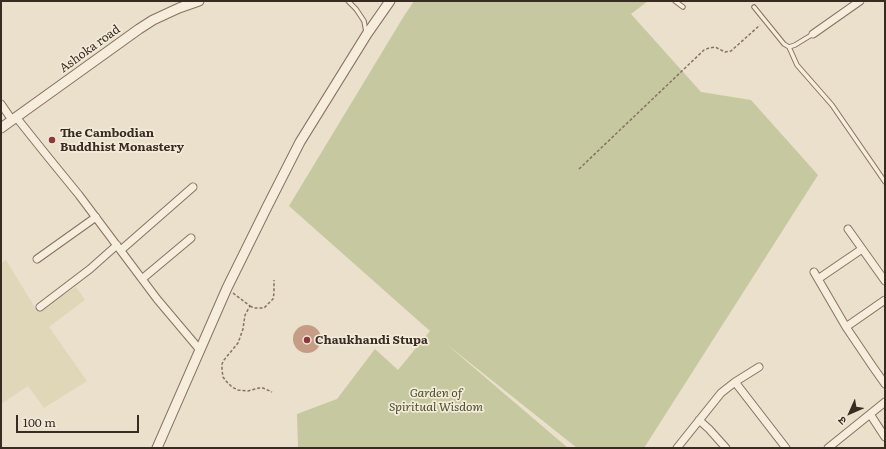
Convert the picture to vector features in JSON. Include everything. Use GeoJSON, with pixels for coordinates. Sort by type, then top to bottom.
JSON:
{"type":"FeatureCollection","features":[{"type":"Feature","properties":{"kind":"street","name":"Ashoka road"},"geometry":{"type":"LineString","coordinates":[[1,128],[139,28],[152,20],[199,1]]}},
{"type":"Feature","properties":{"kind":"street"},"geometry":{"type":"LineString","coordinates":[[156,448],[227,288],[300,142],[367,34],[390,1]]}},
{"type":"Feature","properties":{"kind":"street"},"geometry":{"type":"LineString","coordinates":[[813,34],[860,1]]}},
{"type":"Feature","properties":{"kind":"street"},"geometry":{"type":"LineString","coordinates":[[1,104],[79,195],[176,323],[200,350]]}},
{"type":"Feature","properties":{"kind":"street"},"geometry":{"type":"LineString","coordinates":[[40,307],[119,247],[193,186]]}},
{"type":"Feature","properties":{"kind":"street"},"geometry":{"type":"LineString","coordinates":[[37,259],[96,217]]}},
{"type":"Feature","properties":{"kind":"street"},"geometry":{"type":"LineString","coordinates":[[848,229],[885,281]]}},
{"type":"Feature","properties":{"kind":"street"},"geometry":{"type":"LineString","coordinates":[[142,279],[191,238]]}},
{"type":"Feature","properties":{"kind":"street"},"geometry":{"type":"LineString","coordinates":[[818,279],[862,249]]}},
{"type":"Feature","properties":{"kind":"street"},"geometry":{"type":"LineString","coordinates":[[814,272],[846,327],[885,384]]}},
{"type":"Feature","properties":{"kind":"street"},"geometry":{"type":"LineString","coordinates":[[846,327],[885,300]]}},
{"type":"Feature","properties":{"kind":"street"},"geometry":{"type":"LineString","coordinates":[[677,448],[721,393],[759,366]]}},
{"type":"Feature","properties":{"kind":"street"},"geometry":{"type":"LineString","coordinates":[[735,382],[786,448]]}},
{"type":"Feature","properties":{"kind":"street"},"geometry":{"type":"LineString","coordinates":[[828,448],[885,402]]}},
{"type":"Feature","properties":{"kind":"street"},"geometry":{"type":"LineString","coordinates":[[870,414],[885,436]]}},
{"type":"Feature","properties":{"kind":"street"},"geometry":{"type":"LineString","coordinates":[[699,420],[710,429],[726,448]]}},
{"type":"Feature","properties":{"kind":"lane"},"geometry":{"type":"LineString","coordinates":[[348,1],[356,9],[364,21],[367,34]]}},
{"type":"Feature","properties":{"kind":"lane"},"geometry":{"type":"LineString","coordinates":[[675,1],[683,7]]}},
{"type":"Feature","properties":{"kind":"lane"},"geometry":{"type":"LineString","coordinates":[[754,7],[784,44],[789,47],[797,65],[832,105],[885,182]]}},
{"type":"Feature","properties":{"kind":"lane"},"geometry":{"type":"LineString","coordinates":[[789,47],[813,34]]}},
{"type":"Feature","properties":{"kind":"path"},"geometry":{"type":"LineString","coordinates":[[579,169],[704,50],[714,47],[725,52],[731,50],[765,21]]}},
{"type":"Feature","properties":{"kind":"path"},"geometry":{"type":"LineString","coordinates":[[227,288],[250,306],[254,308],[264,308],[273,299],[274,280]]}},
{"type":"Feature","properties":{"kind":"path"},"geometry":{"type":"LineString","coordinates":[[250,306],[245,315],[243,329],[238,344],[222,364],[223,377],[226,382],[238,390],[248,391],[263,388],[272,392]]}},
{"type":"Feature","properties":{"kind":"shaded area"},"geometry":{"type":"Polygon","coordinates":[[[6,260],[37,311],[76,287],[85,300],[49,327],[87,381],[44,408],[28,386],[1,404],[1,263],[6,260]]]}},
{"type":"Feature","properties":{"kind":"green space","name":"Garden of Spiritual Wisdom"},"geometry":{"type":"Polygon","coordinates":[[[414,1],[648,1],[631,14],[701,92],[751,100],[818,175],[644,448],[577,448],[445,343],[568,448],[298,448],[297,414],[337,399],[375,349],[398,370],[430,331],[289,206],[414,1]]]}},
{"type":"Feature","properties":{"kind":"building","name":"Chaukhandi Stupa"},"geometry":{"type":"Polygon","coordinates":[[[307,325],[317,329],[321,339],[317,349],[307,353],[297,349],[293,339],[297,329],[307,325]]]}},
{"type":"Feature","properties":{"kind":"place","name":"The Cambodian Buddhist Monastery"},"geometry":{"type":"Point","coordinates":[52,140]}},
{"type":"Feature","properties":{"kind":"place","name":"Chaukhandi Stupa"},"geometry":{"type":"Point","coordinates":[307,340]}}]}
